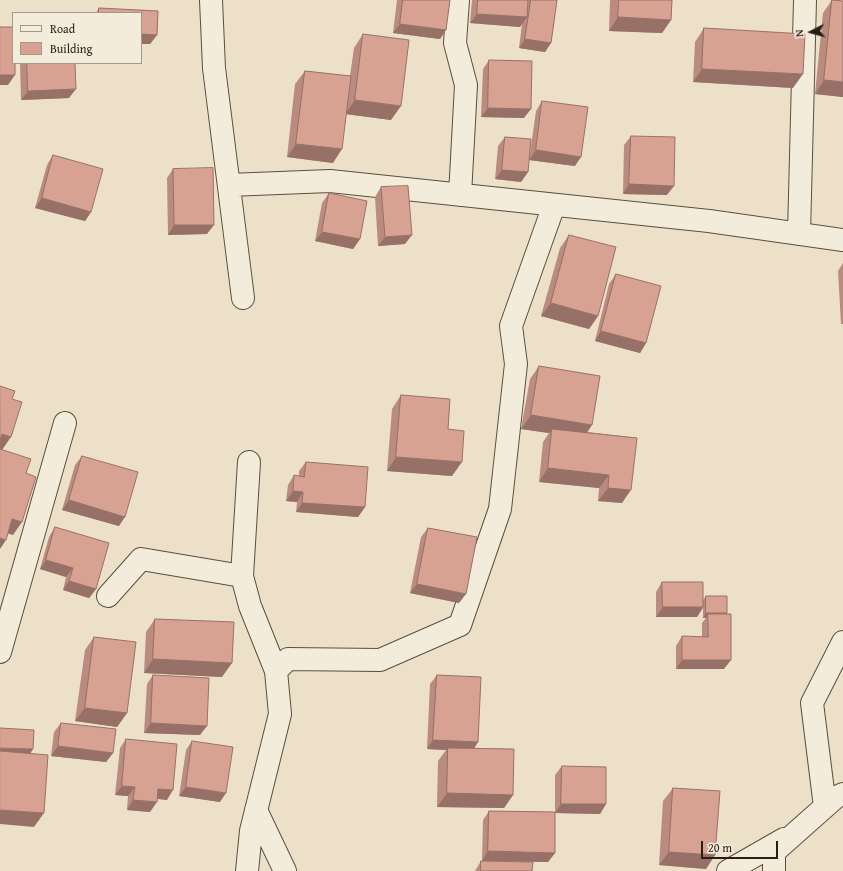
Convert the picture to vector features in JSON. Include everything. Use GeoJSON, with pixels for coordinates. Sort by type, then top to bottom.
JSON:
{"type":"FeatureCollection","features":[{"type":"Feature","properties":{"kind":"street"},"geometry":{"type":"LineString","coordinates":[[211,0],[214,68],[244,298]]}},
{"type":"Feature","properties":{"kind":"street"},"geometry":{"type":"LineString","coordinates":[[458,0],[455,43],[466,85],[460,195]]}},
{"type":"Feature","properties":{"kind":"street"},"geometry":{"type":"LineString","coordinates":[[799,234],[804,0]]}},
{"type":"Feature","properties":{"kind":"street"},"geometry":{"type":"LineString","coordinates":[[229,185],[330,181],[709,221],[843,240]]}},
{"type":"Feature","properties":{"kind":"street"},"geometry":{"type":"LineString","coordinates":[[276,671],[288,659],[380,660],[460,625],[500,509],[516,364],[511,326],[554,205]]}},
{"type":"Feature","properties":{"kind":"street"},"geometry":{"type":"LineString","coordinates":[[0,652],[65,423]]}},
{"type":"Feature","properties":{"kind":"street"},"geometry":{"type":"LineString","coordinates":[[247,871],[251,831],[280,714],[276,671],[250,606],[242,576],[249,462]]}},
{"type":"Feature","properties":{"kind":"street"},"geometry":{"type":"LineString","coordinates":[[108,596],[141,560],[242,576]]}},
{"type":"Feature","properties":{"kind":"street"},"geometry":{"type":"LineString","coordinates":[[825,807],[812,702],[843,642]]}},
{"type":"Feature","properties":{"kind":"street"},"geometry":{"type":"LineString","coordinates":[[774,871],[774,852],[836,797],[843,794]]}},
{"type":"Feature","properties":{"kind":"street"},"geometry":{"type":"LineString","coordinates":[[256,810],[285,871]]}},
{"type":"Feature","properties":{"kind":"street"},"geometry":{"type":"LineString","coordinates":[[728,871],[800,830]]}},
{"type":"Feature","properties":{"kind":"building"},"geometry":{"type":"Polygon","coordinates":[[[403,0],[450,0],[446,30],[400,24],[403,0]]]}},
{"type":"Feature","properties":{"kind":"building"},"geometry":{"type":"Polygon","coordinates":[[[478,0],[528,0],[527,17],[477,14],[478,0]]]}},
{"type":"Feature","properties":{"kind":"building"},"geometry":{"type":"Polygon","coordinates":[[[531,0],[557,0],[551,43],[525,39],[531,0]]]}},
{"type":"Feature","properties":{"kind":"building"},"geometry":{"type":"Polygon","coordinates":[[[619,0],[672,0],[671,20],[618,17],[619,0]]]}},
{"type":"Feature","properties":{"kind":"building"},"geometry":{"type":"Polygon","coordinates":[[[832,0],[843,1],[843,82],[824,80],[832,0]]]}},
{"type":"Feature","properties":{"kind":"building"},"geometry":{"type":"Polygon","coordinates":[[[99,8],[158,11],[157,35],[142,34],[142,12],[99,12],[99,8]]]}},
{"type":"Feature","properties":{"kind":"building"},"geometry":{"type":"Polygon","coordinates":[[[0,27],[12,27],[12,64],[15,64],[15,75],[0,75],[0,27]]]}},
{"type":"Feature","properties":{"kind":"building"},"geometry":{"type":"Polygon","coordinates":[[[704,28],[805,34],[803,74],[702,69],[704,28]]]}},
{"type":"Feature","properties":{"kind":"building"},"geometry":{"type":"Polygon","coordinates":[[[363,34],[409,40],[401,106],[355,100],[363,34]]]}},
{"type":"Feature","properties":{"kind":"building"},"geometry":{"type":"Polygon","coordinates":[[[489,60],[532,61],[531,109],[488,108],[489,60]]]}},
{"type":"Feature","properties":{"kind":"building"},"geometry":{"type":"Polygon","coordinates":[[[27,64],[75,64],[76,89],[28,91],[27,64]]]}},
{"type":"Feature","properties":{"kind":"building"},"geometry":{"type":"Polygon","coordinates":[[[305,71],[351,76],[342,149],[296,144],[305,71]]]}},
{"type":"Feature","properties":{"kind":"building"},"geometry":{"type":"Polygon","coordinates":[[[542,101],[588,107],[581,157],[536,150],[542,101]]]}},
{"type":"Feature","properties":{"kind":"building"},"geometry":{"type":"Polygon","coordinates":[[[631,136],[675,137],[674,186],[629,184],[631,136]]]}},
{"type":"Feature","properties":{"kind":"building"},"geometry":{"type":"Polygon","coordinates":[[[505,137],[531,139],[528,172],[502,170],[505,137]]]}},
{"type":"Feature","properties":{"kind":"building"},"geometry":{"type":"Polygon","coordinates":[[[53,155],[103,169],[91,212],[42,198],[53,155]]]}},
{"type":"Feature","properties":{"kind":"building"},"geometry":{"type":"Polygon","coordinates":[[[213,168],[214,225],[174,225],[173,169],[213,168]]]}},
{"type":"Feature","properties":{"kind":"building"},"geometry":{"type":"Polygon","coordinates":[[[408,186],[412,235],[385,237],[381,187],[408,186]]]}},
{"type":"Feature","properties":{"kind":"building"},"geometry":{"type":"Polygon","coordinates":[[[329,193],[367,201],[360,239],[322,232],[329,193]]]}},
{"type":"Feature","properties":{"kind":"building"},"geometry":{"type":"Polygon","coordinates":[[[569,235],[616,247],[598,316],[551,303],[569,235]]]}},
{"type":"Feature","properties":{"kind":"building"},"geometry":{"type":"Polygon","coordinates":[[[616,274],[661,286],[646,343],[601,331],[616,274]]]}},
{"type":"Feature","properties":{"kind":"building"},"geometry":{"type":"Polygon","coordinates":[[[539,366],[600,376],[592,425],[531,415],[539,366]]]}},
{"type":"Feature","properties":{"kind":"building"},"geometry":{"type":"Polygon","coordinates":[[[0,386],[15,391],[12,399],[22,402],[11,437],[2,434],[0,441],[0,386]]]}},
{"type":"Feature","properties":{"kind":"building"},"geometry":{"type":"Polygon","coordinates":[[[401,395],[450,399],[448,429],[464,431],[462,462],[396,457],[401,395]]]}},
{"type":"Feature","properties":{"kind":"building"},"geometry":{"type":"Polygon","coordinates":[[[552,429],[637,438],[631,490],[608,488],[609,475],[548,468],[552,429]]]}},
{"type":"Feature","properties":{"kind":"building"},"geometry":{"type":"Polygon","coordinates":[[[0,449],[31,459],[26,473],[36,477],[22,522],[12,519],[6,540],[0,538],[0,449]]]}},
{"type":"Feature","properties":{"kind":"building"},"geometry":{"type":"Polygon","coordinates":[[[82,456],[138,472],[125,517],[69,500],[82,456]]]}},
{"type":"Feature","properties":{"kind":"building"},"geometry":{"type":"Polygon","coordinates":[[[306,462],[368,467],[365,507],[302,503],[303,492],[293,491],[294,475],[304,477],[306,462]]]}},
{"type":"Feature","properties":{"kind":"building"},"geometry":{"type":"Polygon","coordinates":[[[55,527],[109,543],[96,589],[69,581],[73,568],[46,560],[55,527]]]}},
{"type":"Feature","properties":{"kind":"building"},"geometry":{"type":"Polygon","coordinates":[[[428,528],[477,537],[466,594],[417,584],[428,528]]]}},
{"type":"Feature","properties":{"kind":"building"},"geometry":{"type":"Polygon","coordinates":[[[662,582],[703,582],[703,607],[663,607],[662,582]]]}},
{"type":"Feature","properties":{"kind":"building"},"geometry":{"type":"Polygon","coordinates":[[[706,596],[727,596],[727,613],[706,613],[706,596]]]}},
{"type":"Feature","properties":{"kind":"building"},"geometry":{"type":"Polygon","coordinates":[[[708,614],[731,614],[731,660],[682,660],[682,636],[708,637],[708,614]]]}},
{"type":"Feature","properties":{"kind":"building"},"geometry":{"type":"Polygon","coordinates":[[[155,619],[234,622],[232,663],[153,659],[155,619]]]}},
{"type":"Feature","properties":{"kind":"building"},"geometry":{"type":"Polygon","coordinates":[[[94,637],[136,642],[127,713],[85,708],[94,637]]]}},
{"type":"Feature","properties":{"kind":"building"},"geometry":{"type":"Polygon","coordinates":[[[153,675],[209,678],[207,726],[151,723],[153,675]]]}},
{"type":"Feature","properties":{"kind":"building"},"geometry":{"type":"Polygon","coordinates":[[[437,675],[481,677],[478,742],[433,740],[437,675]]]}},
{"type":"Feature","properties":{"kind":"building"},"geometry":{"type":"Polygon","coordinates":[[[61,723],[116,729],[113,753],[58,746],[61,723]]]}},
{"type":"Feature","properties":{"kind":"building"},"geometry":{"type":"Polygon","coordinates":[[[0,728],[34,730],[33,749],[0,748],[0,728]]]}},
{"type":"Feature","properties":{"kind":"building"},"geometry":{"type":"Polygon","coordinates":[[[126,739],[177,744],[173,790],[158,789],[157,802],[133,800],[135,787],[122,786],[126,739]]]}},
{"type":"Feature","properties":{"kind":"building"},"geometry":{"type":"Polygon","coordinates":[[[192,741],[233,747],[226,793],[186,787],[192,741]]]}},
{"type":"Feature","properties":{"kind":"building"},"geometry":{"type":"Polygon","coordinates":[[[448,748],[514,749],[513,795],[447,793],[448,748]]]}},
{"type":"Feature","properties":{"kind":"building"},"geometry":{"type":"Polygon","coordinates":[[[0,751],[48,755],[44,813],[0,810],[0,751]]]}},
{"type":"Feature","properties":{"kind":"building"},"geometry":{"type":"Polygon","coordinates":[[[562,766],[606,767],[606,804],[561,804],[562,766]]]}},
{"type":"Feature","properties":{"kind":"building"},"geometry":{"type":"Polygon","coordinates":[[[673,788],[720,791],[715,855],[669,852],[673,788]]]}},
{"type":"Feature","properties":{"kind":"building"},"geometry":{"type":"Polygon","coordinates":[[[489,811],[555,812],[555,853],[488,851],[489,811]]]}},
{"type":"Feature","properties":{"kind":"building"},"geometry":{"type":"Polygon","coordinates":[[[481,861],[533,862],[532,871],[481,871],[481,861]]]}}]}
